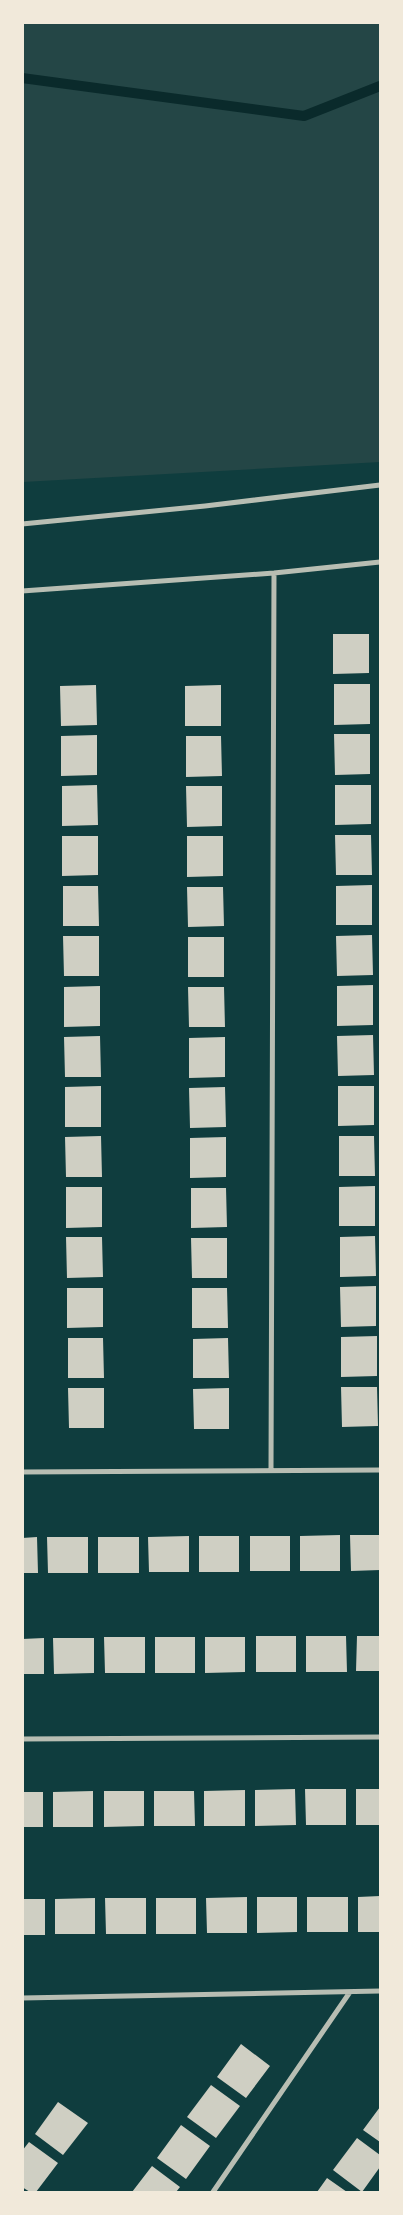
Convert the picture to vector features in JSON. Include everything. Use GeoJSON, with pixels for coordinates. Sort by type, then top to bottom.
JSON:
{"type":"FeatureCollection","features":[{"type":"Feature","properties":{"kind":"street"},"geometry":{"type":"LineString","coordinates":[[22,524],[205,506],[380,485]]}},
{"type":"Feature","properties":{"kind":"street"},"geometry":{"type":"LineString","coordinates":[[22,591],[274,573],[380,562]]}},
{"type":"Feature","properties":{"kind":"street"},"geometry":{"type":"LineString","coordinates":[[271,1470],[274,573]]}},
{"type":"Feature","properties":{"kind":"street"},"geometry":{"type":"LineString","coordinates":[[22,1472],[380,1470]]}},
{"type":"Feature","properties":{"kind":"street"},"geometry":{"type":"LineString","coordinates":[[22,1739],[380,1737]]}},
{"type":"Feature","properties":{"kind":"street"},"geometry":{"type":"LineString","coordinates":[[22,1998],[380,1991]]}},
{"type":"Feature","properties":{"kind":"street"},"geometry":{"type":"LineString","coordinates":[[213,2192],[350,1992]]}},
{"type":"Feature","properties":{"kind":"shaded area"},"geometry":{"type":"Polygon","coordinates":[[[23,22],[380,23],[380,462],[23,482],[23,22]]]}},
{"type":"Feature","properties":{"kind":"building"},"geometry":{"type":"Polygon","coordinates":[[[333,634],[369,634],[369,673],[333,674],[333,634]]]}},
{"type":"Feature","properties":{"kind":"building"},"geometry":{"type":"Polygon","coordinates":[[[334,684],[370,684],[370,724],[334,725],[334,684]]]}},
{"type":"Feature","properties":{"kind":"building"},"geometry":{"type":"Polygon","coordinates":[[[96,685],[97,725],[61,726],[60,686],[96,685]]]}},
{"type":"Feature","properties":{"kind":"building"},"geometry":{"type":"Polygon","coordinates":[[[221,685],[221,726],[185,726],[185,686],[221,685]]]}},
{"type":"Feature","properties":{"kind":"building"},"geometry":{"type":"Polygon","coordinates":[[[334,734],[370,734],[370,774],[335,775],[334,734]]]}},
{"type":"Feature","properties":{"kind":"building"},"geometry":{"type":"Polygon","coordinates":[[[97,735],[97,775],[61,776],[61,736],[97,735]]]}},
{"type":"Feature","properties":{"kind":"building"},"geometry":{"type":"Polygon","coordinates":[[[186,736],[221,736],[222,776],[186,777],[186,736]]]}},
{"type":"Feature","properties":{"kind":"building"},"geometry":{"type":"Polygon","coordinates":[[[97,785],[98,825],[62,826],[62,786],[97,785]]]}},
{"type":"Feature","properties":{"kind":"building"},"geometry":{"type":"Polygon","coordinates":[[[335,785],[371,785],[371,824],[335,825],[335,785]]]}},
{"type":"Feature","properties":{"kind":"building"},"geometry":{"type":"Polygon","coordinates":[[[186,786],[222,786],[222,826],[187,827],[186,786]]]}},
{"type":"Feature","properties":{"kind":"building"},"geometry":{"type":"Polygon","coordinates":[[[335,835],[371,835],[372,875],[336,875],[335,835]]]}},
{"type":"Feature","properties":{"kind":"building"},"geometry":{"type":"Polygon","coordinates":[[[62,836],[98,836],[98,875],[62,876],[62,836]]]}},
{"type":"Feature","properties":{"kind":"building"},"geometry":{"type":"Polygon","coordinates":[[[187,836],[223,836],[223,876],[187,877],[187,836]]]}},
{"type":"Feature","properties":{"kind":"building"},"geometry":{"type":"Polygon","coordinates":[[[372,885],[372,925],[336,925],[336,886],[372,885]]]}},
{"type":"Feature","properties":{"kind":"building"},"geometry":{"type":"Polygon","coordinates":[[[63,886],[98,886],[99,926],[63,926],[63,886]]]}},
{"type":"Feature","properties":{"kind":"building"},"geometry":{"type":"Polygon","coordinates":[[[187,887],[223,887],[224,926],[188,927],[187,887]]]}},
{"type":"Feature","properties":{"kind":"building"},"geometry":{"type":"Polygon","coordinates":[[[372,935],[373,975],[337,976],[336,936],[372,935]]]}},
{"type":"Feature","properties":{"kind":"building"},"geometry":{"type":"Polygon","coordinates":[[[63,936],[99,936],[99,976],[64,976],[63,936]]]}},
{"type":"Feature","properties":{"kind":"building"},"geometry":{"type":"Polygon","coordinates":[[[188,937],[224,937],[224,977],[188,977],[188,937]]]}},
{"type":"Feature","properties":{"kind":"building"},"geometry":{"type":"Polygon","coordinates":[[[373,985],[373,1025],[337,1026],[337,986],[373,985]]]}},
{"type":"Feature","properties":{"kind":"building"},"geometry":{"type":"Polygon","coordinates":[[[100,986],[100,1026],[64,1027],[64,987],[100,986]]]}},
{"type":"Feature","properties":{"kind":"building"},"geometry":{"type":"Polygon","coordinates":[[[188,987],[224,987],[225,1027],[189,1027],[188,987]]]}},
{"type":"Feature","properties":{"kind":"building"},"geometry":{"type":"Polygon","coordinates":[[[373,1035],[374,1075],[338,1076],[337,1036],[373,1035]]]}},
{"type":"Feature","properties":{"kind":"building"},"geometry":{"type":"Polygon","coordinates":[[[100,1036],[101,1077],[65,1077],[64,1037],[100,1036]]]}},
{"type":"Feature","properties":{"kind":"building"},"geometry":{"type":"Polygon","coordinates":[[[225,1037],[225,1077],[189,1078],[189,1038],[225,1037]]]}},
{"type":"Feature","properties":{"kind":"building"},"geometry":{"type":"Polygon","coordinates":[[[101,1086],[101,1127],[65,1127],[65,1087],[101,1086]]]}},
{"type":"Feature","properties":{"kind":"building"},"geometry":{"type":"Polygon","coordinates":[[[338,1086],[374,1086],[374,1125],[338,1126],[338,1086]]]}},
{"type":"Feature","properties":{"kind":"building"},"geometry":{"type":"Polygon","coordinates":[[[225,1087],[226,1127],[190,1128],[189,1088],[225,1087]]]}},
{"type":"Feature","properties":{"kind":"building"},"geometry":{"type":"Polygon","coordinates":[[[101,1136],[102,1177],[66,1177],[65,1137],[101,1136]]]}},
{"type":"Feature","properties":{"kind":"building"},"geometry":{"type":"Polygon","coordinates":[[[339,1136],[374,1136],[375,1176],[339,1176],[339,1136]]]}},
{"type":"Feature","properties":{"kind":"building"},"geometry":{"type":"Polygon","coordinates":[[[226,1137],[226,1177],[190,1178],[190,1138],[226,1137]]]}},
{"type":"Feature","properties":{"kind":"building"},"geometry":{"type":"Polygon","coordinates":[[[375,1186],[375,1226],[339,1226],[339,1187],[375,1186]]]}},
{"type":"Feature","properties":{"kind":"building"},"geometry":{"type":"Polygon","coordinates":[[[66,1187],[102,1187],[102,1227],[66,1228],[66,1187]]]}},
{"type":"Feature","properties":{"kind":"building"},"geometry":{"type":"Polygon","coordinates":[[[191,1188],[226,1188],[227,1227],[191,1228],[191,1188]]]}},
{"type":"Feature","properties":{"kind":"building"},"geometry":{"type":"Polygon","coordinates":[[[375,1236],[376,1276],[340,1277],[340,1237],[375,1236]]]}},
{"type":"Feature","properties":{"kind":"building"},"geometry":{"type":"Polygon","coordinates":[[[66,1237],[102,1237],[103,1277],[67,1278],[66,1237]]]}},
{"type":"Feature","properties":{"kind":"building"},"geometry":{"type":"Polygon","coordinates":[[[191,1238],[227,1238],[227,1278],[192,1278],[191,1238]]]}},
{"type":"Feature","properties":{"kind":"building"},"geometry":{"type":"Polygon","coordinates":[[[376,1286],[376,1326],[341,1327],[340,1287],[376,1286]]]}},
{"type":"Feature","properties":{"kind":"building"},"geometry":{"type":"Polygon","coordinates":[[[67,1288],[103,1288],[103,1327],[67,1328],[67,1288]]]}},
{"type":"Feature","properties":{"kind":"building"},"geometry":{"type":"Polygon","coordinates":[[[192,1288],[227,1288],[228,1328],[192,1328],[192,1288]]]}},
{"type":"Feature","properties":{"kind":"building"},"geometry":{"type":"Polygon","coordinates":[[[377,1336],[377,1376],[341,1377],[341,1337],[377,1336]]]}},
{"type":"Feature","properties":{"kind":"building"},"geometry":{"type":"Polygon","coordinates":[[[68,1338],[103,1338],[104,1378],[68,1378],[68,1338]]]}},
{"type":"Feature","properties":{"kind":"building"},"geometry":{"type":"Polygon","coordinates":[[[228,1338],[229,1378],[193,1378],[193,1339],[228,1338]]]}},
{"type":"Feature","properties":{"kind":"building"},"geometry":{"type":"Polygon","coordinates":[[[341,1387],[377,1387],[378,1426],[342,1427],[341,1387]]]}},
{"type":"Feature","properties":{"kind":"building"},"geometry":{"type":"Polygon","coordinates":[[[68,1388],[104,1388],[104,1428],[69,1428],[68,1388]]]}},
{"type":"Feature","properties":{"kind":"building"},"geometry":{"type":"Polygon","coordinates":[[[229,1388],[229,1429],[194,1429],[193,1389],[229,1388]]]}},
{"type":"Feature","properties":{"kind":"building"},"geometry":{"type":"Polygon","coordinates":[[[340,1535],[340,1571],[300,1571],[300,1536],[340,1535]]]}},
{"type":"Feature","properties":{"kind":"building"},"geometry":{"type":"Polygon","coordinates":[[[350,1535],[380,1535],[380,1570],[351,1571],[350,1535]]]}},
{"type":"Feature","properties":{"kind":"building"},"geometry":{"type":"Polygon","coordinates":[[[189,1536],[189,1572],[149,1572],[148,1537],[189,1536]]]}},
{"type":"Feature","properties":{"kind":"building"},"geometry":{"type":"Polygon","coordinates":[[[199,1536],[239,1536],[239,1572],[199,1572],[199,1536]]]}},
{"type":"Feature","properties":{"kind":"building"},"geometry":{"type":"Polygon","coordinates":[[[250,1536],[290,1536],[290,1571],[250,1571],[250,1536]]]}},
{"type":"Feature","properties":{"kind":"building"},"geometry":{"type":"Polygon","coordinates":[[[37,1537],[38,1573],[22,1573],[22,1538],[37,1537]]]}},
{"type":"Feature","properties":{"kind":"building"},"geometry":{"type":"Polygon","coordinates":[[[47,1537],[88,1537],[88,1573],[48,1573],[47,1537]]]}},
{"type":"Feature","properties":{"kind":"building"},"geometry":{"type":"Polygon","coordinates":[[[98,1537],[139,1537],[139,1573],[98,1573],[98,1537]]]}},
{"type":"Feature","properties":{"kind":"building"},"geometry":{"type":"Polygon","coordinates":[[[256,1636],[296,1636],[296,1672],[256,1672],[256,1636]]]}},
{"type":"Feature","properties":{"kind":"building"},"geometry":{"type":"Polygon","coordinates":[[[306,1636],[346,1636],[347,1672],[306,1672],[306,1636]]]}},
{"type":"Feature","properties":{"kind":"building"},"geometry":{"type":"Polygon","coordinates":[[[357,1636],[380,1636],[380,1671],[356,1671],[357,1636]]]}},
{"type":"Feature","properties":{"kind":"building"},"geometry":{"type":"Polygon","coordinates":[[[104,1637],[145,1637],[145,1673],[105,1673],[104,1637]]]}},
{"type":"Feature","properties":{"kind":"building"},"geometry":{"type":"Polygon","coordinates":[[[155,1637],[195,1637],[195,1673],[155,1673],[155,1637]]]}},
{"type":"Feature","properties":{"kind":"building"},"geometry":{"type":"Polygon","coordinates":[[[205,1637],[245,1637],[245,1672],[205,1673],[205,1637]]]}},
{"type":"Feature","properties":{"kind":"building"},"geometry":{"type":"Polygon","coordinates":[[[44,1638],[44,1674],[22,1674],[22,1639],[44,1638]]]}},
{"type":"Feature","properties":{"kind":"building"},"geometry":{"type":"Polygon","coordinates":[[[53,1638],[94,1638],[94,1673],[54,1674],[53,1638]]]}},
{"type":"Feature","properties":{"kind":"building"},"geometry":{"type":"Polygon","coordinates":[[[295,1789],[296,1825],[255,1826],[255,1790],[295,1789]]]}},
{"type":"Feature","properties":{"kind":"building"},"geometry":{"type":"Polygon","coordinates":[[[305,1789],[346,1789],[346,1825],[306,1825],[305,1789]]]}},
{"type":"Feature","properties":{"kind":"building"},"geometry":{"type":"Polygon","coordinates":[[[356,1789],[380,1789],[380,1825],[356,1825],[356,1789]]]}},
{"type":"Feature","properties":{"kind":"building"},"geometry":{"type":"Polygon","coordinates":[[[245,1790],[245,1826],[204,1826],[204,1791],[245,1790]]]}},
{"type":"Feature","properties":{"kind":"building"},"geometry":{"type":"Polygon","coordinates":[[[93,1791],[93,1827],[53,1827],[53,1792],[93,1791]]]}},
{"type":"Feature","properties":{"kind":"building"},"geometry":{"type":"Polygon","coordinates":[[[104,1791],[144,1791],[144,1826],[104,1827],[104,1791]]]}},
{"type":"Feature","properties":{"kind":"building"},"geometry":{"type":"Polygon","coordinates":[[[154,1791],[194,1791],[195,1826],[154,1826],[154,1791]]]}},
{"type":"Feature","properties":{"kind":"building"},"geometry":{"type":"Polygon","coordinates":[[[22,1792],[43,1792],[43,1827],[22,1827],[22,1792]]]}},
{"type":"Feature","properties":{"kind":"building"},"geometry":{"type":"Polygon","coordinates":[[[380,1896],[380,1932],[358,1932],[358,1897],[380,1896]]]}},
{"type":"Feature","properties":{"kind":"building"},"geometry":{"type":"Polygon","coordinates":[[[247,1897],[247,1933],[207,1933],[206,1898],[247,1897]]]}},
{"type":"Feature","properties":{"kind":"building"},"geometry":{"type":"Polygon","coordinates":[[[257,1897],[297,1897],[297,1932],[257,1933],[257,1897]]]}},
{"type":"Feature","properties":{"kind":"building"},"geometry":{"type":"Polygon","coordinates":[[[307,1897],[348,1897],[348,1932],[307,1932],[307,1897]]]}},
{"type":"Feature","properties":{"kind":"building"},"geometry":{"type":"Polygon","coordinates":[[[95,1898],[95,1934],[55,1934],[55,1899],[95,1898]]]}},
{"type":"Feature","properties":{"kind":"building"},"geometry":{"type":"Polygon","coordinates":[[[105,1898],[146,1898],[146,1934],[106,1934],[105,1898]]]}},
{"type":"Feature","properties":{"kind":"building"},"geometry":{"type":"Polygon","coordinates":[[[156,1898],[196,1898],[196,1934],[156,1934],[156,1898]]]}},
{"type":"Feature","properties":{"kind":"building"},"geometry":{"type":"Polygon","coordinates":[[[22,1899],[45,1899],[45,1935],[22,1935],[22,1899]]]}},
{"type":"Feature","properties":{"kind":"building"},"geometry":{"type":"Polygon","coordinates":[[[241,2044],[270,2066],[246,2098],[217,2077],[241,2044]]]}},
{"type":"Feature","properties":{"kind":"building"},"geometry":{"type":"Polygon","coordinates":[[[211,2085],[240,2106],[216,2138],[187,2117],[211,2085]]]}},
{"type":"Feature","properties":{"kind":"building"},"geometry":{"type":"Polygon","coordinates":[[[58,2102],[88,2123],[63,2155],[35,2134],[58,2102]]]}},
{"type":"Feature","properties":{"kind":"building"},"geometry":{"type":"Polygon","coordinates":[[[380,2107],[380,2142],[363,2130],[380,2107]]]}},
{"type":"Feature","properties":{"kind":"building"},"geometry":{"type":"Polygon","coordinates":[[[181,2125],[210,2146],[186,2179],[157,2158],[181,2125]]]}},
{"type":"Feature","properties":{"kind":"building"},"geometry":{"type":"Polygon","coordinates":[[[357,2138],[380,2155],[380,2167],[362,2192],[333,2170],[357,2138]]]}},
{"type":"Feature","properties":{"kind":"building"},"geometry":{"type":"Polygon","coordinates":[[[29,2142],[58,2163],[36,2192],[30,2192],[22,2187],[22,2151],[29,2142]]]}},
{"type":"Feature","properties":{"kind":"building"},"geometry":{"type":"Polygon","coordinates":[[[152,2166],[180,2187],[176,2192],[132,2192],[152,2166]]]}},
{"type":"Feature","properties":{"kind":"building"},"geometry":{"type":"Polygon","coordinates":[[[327,2178],[347,2192],[317,2192],[327,2178]]]}},
{"type":"Feature","properties":{"kind":"waterway"},"geometry":{"type":"LineString","coordinates":[[22,78],[304,116],[380,86]]}}]}
